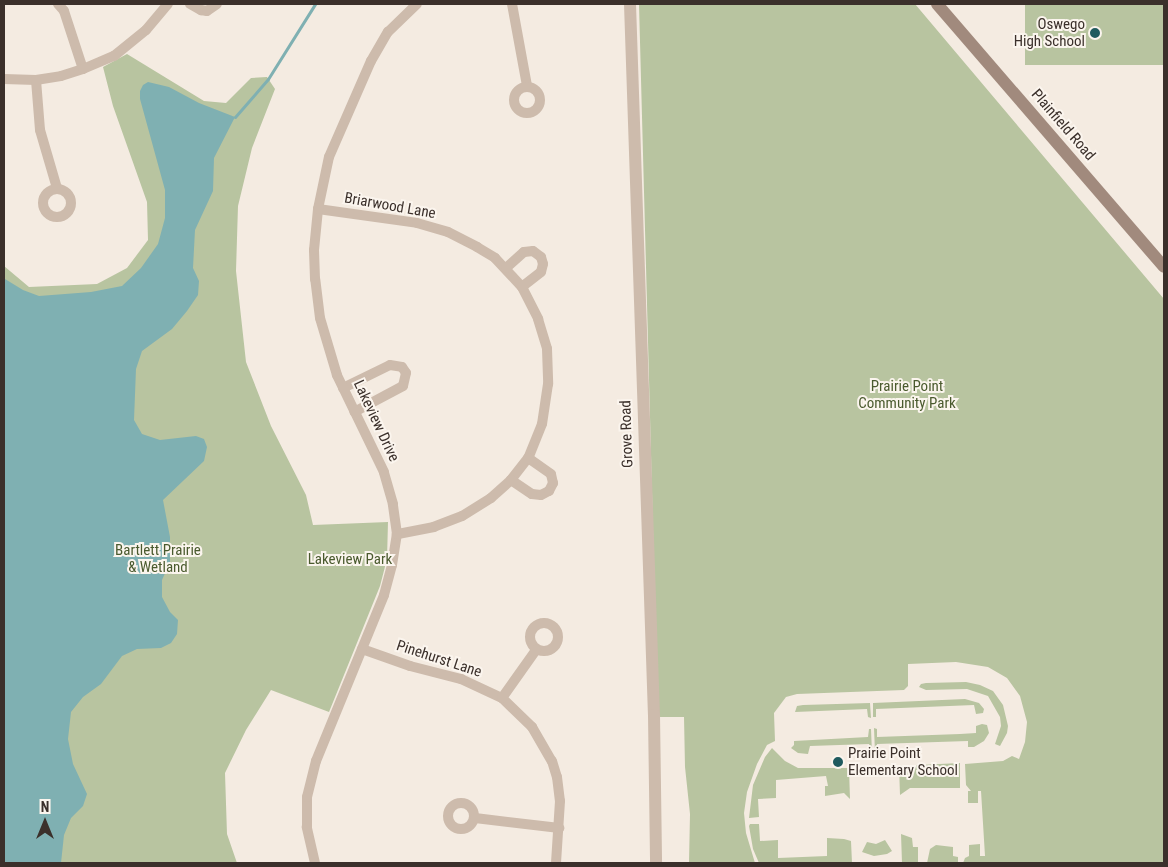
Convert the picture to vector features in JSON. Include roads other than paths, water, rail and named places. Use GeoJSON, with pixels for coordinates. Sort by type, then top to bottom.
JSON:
{"type":"FeatureCollection","features":[{"type":"Feature","properties":{"kind":"main road","name":"Plainfield Road"},"geometry":{"type":"LineString","coordinates":[[937,4],[1164,267]]}},
{"type":"Feature","properties":{"kind":"street"},"geometry":{"type":"LineString","coordinates":[[58,4],[64,12],[83,70]]}},
{"type":"Feature","properties":{"kind":"street"},"geometry":{"type":"LineString","coordinates":[[4,79],[36,80],[61,76],[83,70],[114,56],[135,41],[168,4]]}},
{"type":"Feature","properties":{"kind":"street"},"geometry":{"type":"LineString","coordinates":[[190,4],[207,11],[217,4]]}},
{"type":"Feature","properties":{"kind":"street","name":"Lakeview Drive"},"geometry":{"type":"LineString","coordinates":[[315,863],[307,827],[307,797],[316,761],[384,595],[392,565],[397,534],[393,504],[384,472],[343,388],[330,355],[320,318],[315,279],[314,250],[318,208],[329,157],[371,61],[388,32],[416,4]]}},
{"type":"Feature","properties":{"kind":"street"},"geometry":{"type":"LineString","coordinates":[[512,4],[526,86]]}},
{"type":"Feature","properties":{"kind":"street","name":"Grove Road"},"geometry":{"type":"LineString","coordinates":[[630,4],[654,715],[656,863]]}},
{"type":"Feature","properties":{"kind":"street"},"geometry":{"type":"LineString","coordinates":[[36,80],[40,130],[57,188]]}},
{"type":"Feature","properties":{"kind":"street","name":"Briarwood Lane"},"geometry":{"type":"LineString","coordinates":[[318,208],[417,224],[448,232],[478,247],[506,268],[522,287],[538,319],[547,348],[548,384],[542,424],[528,458],[511,480],[491,498],[462,516],[434,527],[397,534]]}},
{"type":"Feature","properties":{"kind":"street"},"geometry":{"type":"LineString","coordinates":[[506,268],[524,252],[533,251],[541,257],[543,264],[541,272],[522,287]]}},
{"type":"Feature","properties":{"kind":"street"},"geometry":{"type":"LineString","coordinates":[[343,388],[390,365],[402,367],[406,373],[403,386],[354,412]]}},
{"type":"Feature","properties":{"kind":"street"},"geometry":{"type":"LineString","coordinates":[[511,480],[532,494],[541,495],[549,491],[553,483],[551,474],[528,458]]}},
{"type":"Feature","properties":{"kind":"street","name":"Pinehurst Lane"},"geometry":{"type":"LineString","coordinates":[[362,649],[410,666],[461,679],[502,698],[532,728],[552,761],[560,801],[556,863]]}},
{"type":"Feature","properties":{"kind":"street"},"geometry":{"type":"LineString","coordinates":[[502,698],[536,650]]}},
{"type":"Feature","properties":{"kind":"street"},"geometry":{"type":"LineString","coordinates":[[475,818],[559,828]]}},
{"type":"Feature","properties":{"kind":"water"},"geometry":{"type":"Polygon","coordinates":[[[148,82],[169,87],[199,103],[235,117],[214,158],[213,191],[195,230],[193,268],[199,281],[198,295],[172,329],[142,351],[136,369],[134,420],[142,434],[160,440],[196,436],[204,439],[207,447],[204,461],[163,500],[170,537],[170,562],[162,580],[162,597],[170,612],[178,620],[177,634],[171,643],[161,648],[137,649],[122,656],[101,684],[83,697],[71,712],[68,739],[73,764],[87,794],[83,806],[71,818],[64,835],[61,863],[4,863],[4,281],[5,279],[23,290],[39,296],[91,292],[122,286],[141,268],[158,244],[165,218],[165,190],[140,99],[140,91],[143,85],[148,82]]]}},
{"type":"Feature","properties":{"kind":"waterway"},"geometry":{"type":"LineString","coordinates":[[235,117],[268,79],[315,4]]}},
{"type":"Feature","properties":{"kind":"place","name":"Oswego High School"},"geometry":{"type":"Point","coordinates":[1095,33]}},
{"type":"Feature","properties":{"kind":"place","name":"Prairie Point Elementary School"},"geometry":{"type":"Point","coordinates":[838,762]}},
{"type":"Feature","properties":{"kind":"park label","name":"Prairie Point Community Park"},"geometry":{"type":"Point","coordinates":[907,394]}},
{"type":"Feature","properties":{"kind":"park label","name":"Bartlett Prairie & Wetland"},"geometry":{"type":"Point","coordinates":[158,558]}},
{"type":"Feature","properties":{"kind":"park label","name":"Lakeview Park"},"geometry":{"type":"Point","coordinates":[350,560]}}]}
